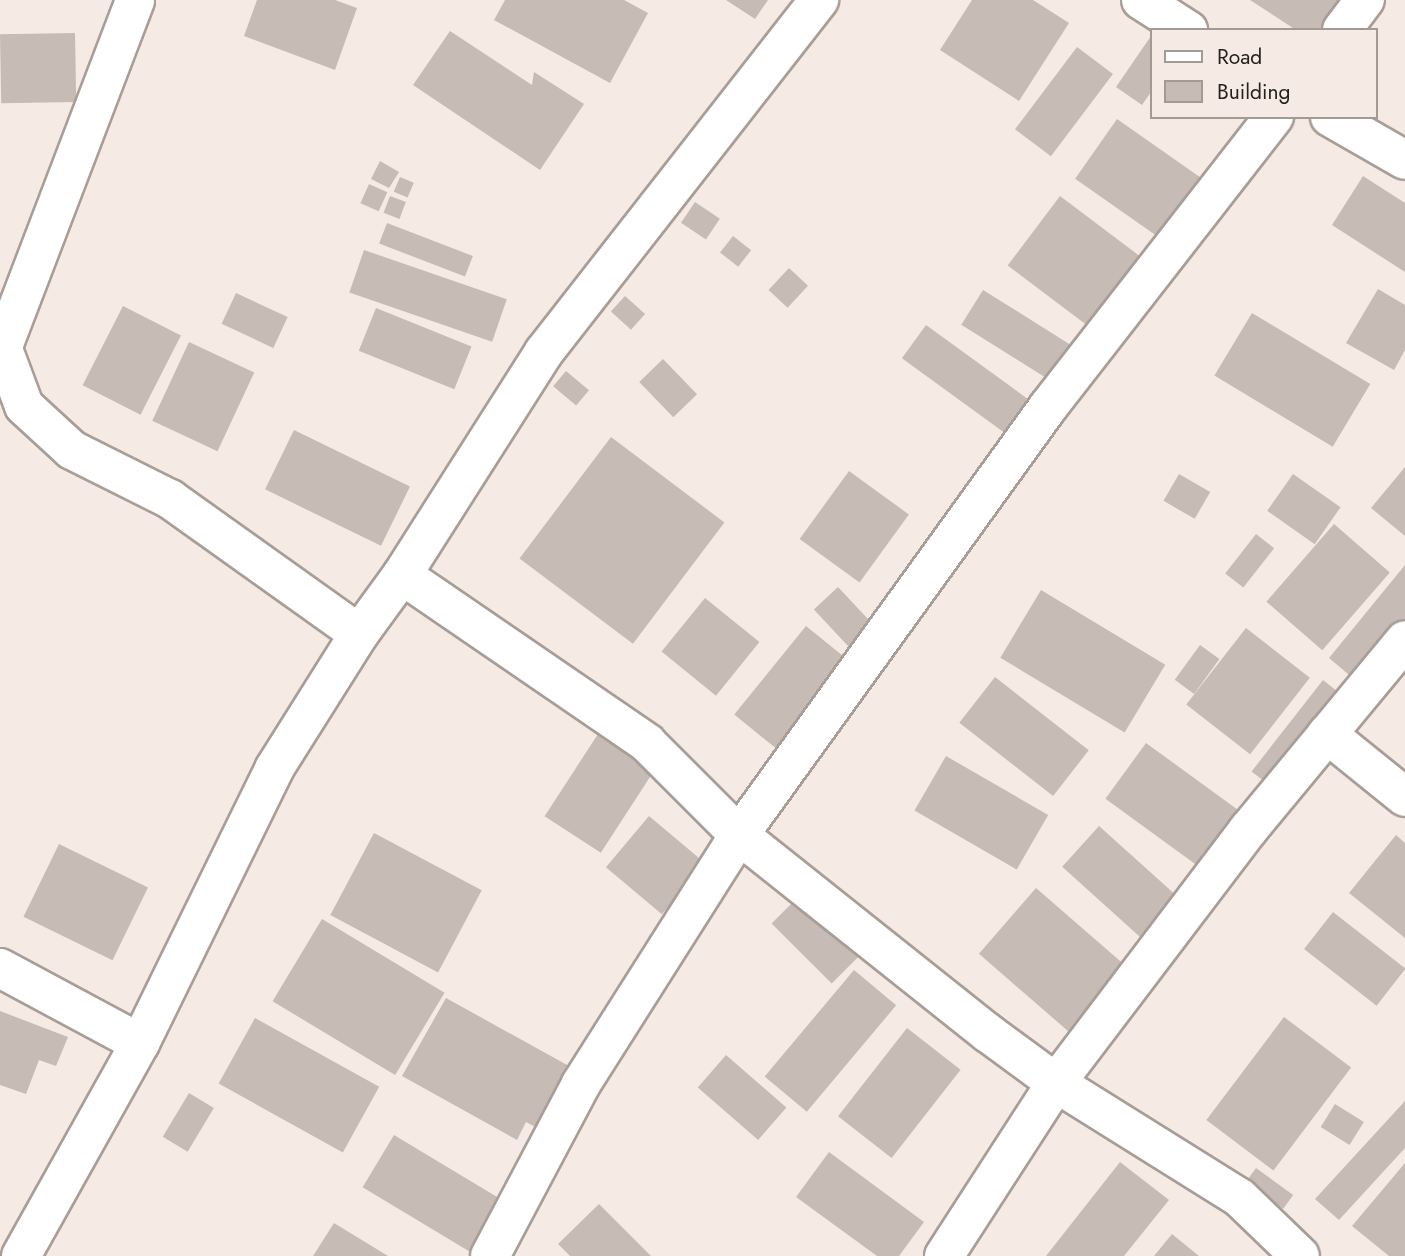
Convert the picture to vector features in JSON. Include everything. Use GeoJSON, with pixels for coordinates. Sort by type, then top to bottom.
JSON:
{"type":"FeatureCollection","features":[{"type":"Feature","properties":{"kind":"street"},"geometry":{"type":"LineString","coordinates":[[135,0],[1,345],[24,406],[72,450],[170,499],[359,634]]}},
{"type":"Feature","properties":{"kind":"street"},"geometry":{"type":"LineString","coordinates":[[21,1256],[140,1043],[274,769],[359,634],[402,575],[544,352],[819,0]]}},
{"type":"Feature","properties":{"kind":"street"},"geometry":{"type":"LineString","coordinates":[[1141,0],[1185,28]]}},
{"type":"Feature","properties":{"kind":"street"},"geometry":{"type":"LineString","coordinates":[[1344,28],[1365,0]]}},
{"type":"Feature","properties":{"kind":"street"},"geometry":{"type":"LineString","coordinates":[[490,1256],[582,1084],[739,835],[1048,407],[1272,119]]}},
{"type":"Feature","properties":{"kind":"street"},"geometry":{"type":"LineString","coordinates":[[1333,119],[1405,160]]}},
{"type":"Feature","properties":{"kind":"street"},"geometry":{"type":"LineString","coordinates":[[402,575],[647,743],[739,835],[1056,1083],[1240,1198],[1300,1256]]}},
{"type":"Feature","properties":{"kind":"street"},"geometry":{"type":"LineString","coordinates":[[944,1256],[1056,1083],[1248,830],[1405,640]]}},
{"type":"Feature","properties":{"kind":"street"},"geometry":{"type":"LineString","coordinates":[[1327,734],[1405,797]]}},
{"type":"Feature","properties":{"kind":"street"},"geometry":{"type":"LineString","coordinates":[[0,968],[140,1043]]}},
{"type":"Feature","properties":{"kind":"building"},"geometry":{"type":"Polygon","coordinates":[[[257,0],[335,0],[357,8],[335,70],[244,36],[257,0]]]}},
{"type":"Feature","properties":{"kind":"building"},"geometry":{"type":"Polygon","coordinates":[[[505,0],[624,0],[648,13],[610,83],[494,20],[505,0]]]}},
{"type":"Feature","properties":{"kind":"building"},"geometry":{"type":"Polygon","coordinates":[[[726,0],[768,0],[755,19],[726,0]]]}},
{"type":"Feature","properties":{"kind":"building"},"geometry":{"type":"Polygon","coordinates":[[[972,0],[1033,0],[1069,23],[1019,101],[940,50],[972,0]]]}},
{"type":"Feature","properties":{"kind":"building"},"geometry":{"type":"Polygon","coordinates":[[[1250,0],[1358,0],[1339,28],[1293,28],[1250,0]]]}},
{"type":"Feature","properties":{"kind":"building"},"geometry":{"type":"Polygon","coordinates":[[[450,31],[532,85],[534,72],[584,104],[540,170],[413,85],[450,31]]]}},
{"type":"Feature","properties":{"kind":"building"},"geometry":{"type":"Polygon","coordinates":[[[75,33],[76,102],[1,103],[0,34],[75,33]]]}},
{"type":"Feature","properties":{"kind":"building"},"geometry":{"type":"Polygon","coordinates":[[[1150,37],[1150,93],[1142,105],[1116,87],[1150,37]]]}},
{"type":"Feature","properties":{"kind":"building"},"geometry":{"type":"Polygon","coordinates":[[[1077,47],[1113,74],[1051,156],[1015,129],[1077,47]]]}},
{"type":"Feature","properties":{"kind":"building"},"geometry":{"type":"Polygon","coordinates":[[[1117,119],[1211,185],[1169,245],[1075,179],[1117,119]]]}},
{"type":"Feature","properties":{"kind":"building"},"geometry":{"type":"Polygon","coordinates":[[[380,161],[399,172],[389,188],[371,179],[380,161]]]}},
{"type":"Feature","properties":{"kind":"building"},"geometry":{"type":"Polygon","coordinates":[[[1363,176],[1405,203],[1405,272],[1332,225],[1363,176]]]}},
{"type":"Feature","properties":{"kind":"building"},"geometry":{"type":"Polygon","coordinates":[[[400,177],[414,183],[408,198],[394,192],[400,177]]]}},
{"type":"Feature","properties":{"kind":"building"},"geometry":{"type":"Polygon","coordinates":[[[369,184],[387,192],[379,211],[360,203],[369,184]]]}},
{"type":"Feature","properties":{"kind":"building"},"geometry":{"type":"Polygon","coordinates":[[[390,196],[406,202],[399,219],[384,213],[390,196]]]}},
{"type":"Feature","properties":{"kind":"building"},"geometry":{"type":"Polygon","coordinates":[[[1060,196],[1141,257],[1088,326],[1008,265],[1060,196]]]}},
{"type":"Feature","properties":{"kind":"building"},"geometry":{"type":"Polygon","coordinates":[[[695,202],[720,219],[706,240],[681,223],[695,202]]]}},
{"type":"Feature","properties":{"kind":"building"},"geometry":{"type":"Polygon","coordinates":[[[387,223],[473,256],[465,277],[379,244],[387,223]]]}},
{"type":"Feature","properties":{"kind":"building"},"geometry":{"type":"Polygon","coordinates":[[[733,236],[751,250],[738,267],[720,253],[733,236]]]}},
{"type":"Feature","properties":{"kind":"building"},"geometry":{"type":"Polygon","coordinates":[[[364,250],[507,299],[492,342],[349,293],[364,250]]]}},
{"type":"Feature","properties":{"kind":"building"},"geometry":{"type":"Polygon","coordinates":[[[789,268],[808,286],[788,308],[769,290],[789,268]]]}},
{"type":"Feature","properties":{"kind":"building"},"geometry":{"type":"Polygon","coordinates":[[[1378,289],[1405,305],[1405,350],[1394,370],[1346,343],[1378,289]]]}},
{"type":"Feature","properties":{"kind":"building"},"geometry":{"type":"Polygon","coordinates":[[[983,290],[1072,346],[1050,380],[961,325],[983,290]]]}},
{"type":"Feature","properties":{"kind":"building"},"geometry":{"type":"Polygon","coordinates":[[[236,293],[288,317],[273,348],[222,324],[236,293]]]}},
{"type":"Feature","properties":{"kind":"building"},"geometry":{"type":"Polygon","coordinates":[[[625,296],[645,314],[631,330],[611,312],[625,296]]]}},
{"type":"Feature","properties":{"kind":"building"},"geometry":{"type":"Polygon","coordinates":[[[123,306],[181,336],[141,415],[83,385],[123,306]]]}},
{"type":"Feature","properties":{"kind":"building"},"geometry":{"type":"Polygon","coordinates":[[[376,308],[471,347],[454,389],[359,351],[376,308]]]}},
{"type":"Feature","properties":{"kind":"building"},"geometry":{"type":"Polygon","coordinates":[[[1252,313],[1370,384],[1333,447],[1214,376],[1252,313]]]}},
{"type":"Feature","properties":{"kind":"building"},"geometry":{"type":"Polygon","coordinates":[[[926,325],[1042,409],[1018,442],[902,358],[926,325]]]}},
{"type":"Feature","properties":{"kind":"building"},"geometry":{"type":"Polygon","coordinates":[[[189,342],[254,372],[217,451],[152,421],[189,342]]]}},
{"type":"Feature","properties":{"kind":"building"},"geometry":{"type":"Polygon","coordinates":[[[663,359],[697,394],[673,417],[639,382],[663,359]]]}},
{"type":"Feature","properties":{"kind":"building"},"geometry":{"type":"Polygon","coordinates":[[[566,371],[589,390],[576,406],[553,386],[566,371]]]}},
{"type":"Feature","properties":{"kind":"building"},"geometry":{"type":"Polygon","coordinates":[[[294,430],[410,487],[381,546],[265,489],[294,430]]]}},
{"type":"Feature","properties":{"kind":"building"},"geometry":{"type":"Polygon","coordinates":[[[611,437],[724,522],[633,644],[520,558],[611,437]]]}},
{"type":"Feature","properties":{"kind":"building"},"geometry":{"type":"Polygon","coordinates":[[[1405,467],[1405,536],[1371,508],[1405,467]]]}},
{"type":"Feature","properties":{"kind":"building"},"geometry":{"type":"Polygon","coordinates":[[[849,471],[909,514],[859,582],[800,539],[849,471]]]}},
{"type":"Feature","properties":{"kind":"building"},"geometry":{"type":"Polygon","coordinates":[[[1179,474],[1210,492],[1195,519],[1164,501],[1179,474]]]}},
{"type":"Feature","properties":{"kind":"building"},"geometry":{"type":"Polygon","coordinates":[[[1293,474],[1341,507],[1315,544],[1267,511],[1293,474]]]}},
{"type":"Feature","properties":{"kind":"building"},"geometry":{"type":"Polygon","coordinates":[[[1334,524],[1390,573],[1322,650],[1266,602],[1334,524]]]}},
{"type":"Feature","properties":{"kind":"building"},"geometry":{"type":"Polygon","coordinates":[[[1256,534],[1274,548],[1243,588],[1225,573],[1256,534]]]}},
{"type":"Feature","properties":{"kind":"building"},"geometry":{"type":"Polygon","coordinates":[[[1405,565],[1405,628],[1360,684],[1329,658],[1405,565]]]}},
{"type":"Feature","properties":{"kind":"building"},"geometry":{"type":"Polygon","coordinates":[[[838,587],[880,632],[856,655],[814,610],[838,587]]]}},
{"type":"Feature","properties":{"kind":"building"},"geometry":{"type":"Polygon","coordinates":[[[1041,590],[1165,665],[1125,732],[1000,658],[1041,590]]]}},
{"type":"Feature","properties":{"kind":"building"},"geometry":{"type":"Polygon","coordinates":[[[705,598],[759,642],[716,696],[662,652],[705,598]]]}},
{"type":"Feature","properties":{"kind":"building"},"geometry":{"type":"Polygon","coordinates":[[[806,626],[854,665],[782,754],[734,715],[806,626]]]}},
{"type":"Feature","properties":{"kind":"building"},"geometry":{"type":"Polygon","coordinates":[[[1246,628],[1310,678],[1250,754],[1186,704],[1246,628]]]}},
{"type":"Feature","properties":{"kind":"building"},"geometry":{"type":"Polygon","coordinates":[[[1200,645],[1219,659],[1194,694],[1175,680],[1200,645]]]}},
{"type":"Feature","properties":{"kind":"building"},"geometry":{"type":"Polygon","coordinates":[[[995,677],[1089,750],[1053,796],[959,723],[995,677]]]}},
{"type":"Feature","properties":{"kind":"building"},"geometry":{"type":"Polygon","coordinates":[[[1323,680],[1350,701],[1278,792],[1252,771],[1323,680]]]}},
{"type":"Feature","properties":{"kind":"building"},"geometry":{"type":"Polygon","coordinates":[[[598,734],[654,770],[601,853],[545,816],[598,734]]]}},
{"type":"Feature","properties":{"kind":"building"},"geometry":{"type":"Polygon","coordinates":[[[1146,743],[1251,819],[1211,875],[1105,799],[1146,743]]]}},
{"type":"Feature","properties":{"kind":"building"},"geometry":{"type":"Polygon","coordinates":[[[946,756],[1048,815],[1017,870],[914,811],[946,756]]]}},
{"type":"Feature","properties":{"kind":"building"},"geometry":{"type":"Polygon","coordinates":[[[649,816],[705,863],[662,914],[606,867],[649,816]]]}},
{"type":"Feature","properties":{"kind":"building"},"geometry":{"type":"Polygon","coordinates":[[[1099,826],[1185,904],[1148,944],[1062,867],[1099,826]]]}},
{"type":"Feature","properties":{"kind":"building"},"geometry":{"type":"Polygon","coordinates":[[[374,833],[482,890],[438,972],[330,915],[374,833]]]}},
{"type":"Feature","properties":{"kind":"building"},"geometry":{"type":"Polygon","coordinates":[[[1396,835],[1405,843],[1405,938],[1349,893],[1396,835]]]}},
{"type":"Feature","properties":{"kind":"building"},"geometry":{"type":"Polygon","coordinates":[[[59,844],[148,887],[112,960],[23,917],[59,844]]]}},
{"type":"Feature","properties":{"kind":"building"},"geometry":{"type":"Polygon","coordinates":[[[1036,888],[1130,969],[1073,1035],[979,954],[1036,888]]]}},
{"type":"Feature","properties":{"kind":"building"},"geometry":{"type":"Polygon","coordinates":[[[802,893],[862,953],[832,984],[772,923],[802,893]]]}},
{"type":"Feature","properties":{"kind":"building"},"geometry":{"type":"Polygon","coordinates":[[[1333,912],[1405,968],[1377,1006],[1304,949],[1333,912]]]}},
{"type":"Feature","properties":{"kind":"building"},"geometry":{"type":"Polygon","coordinates":[[[322,919],[445,993],[395,1075],[273,1001],[322,919]]]}},
{"type":"Feature","properties":{"kind":"building"},"geometry":{"type":"Polygon","coordinates":[[[854,970],[896,1005],[807,1112],[765,1076],[854,970]]]}},
{"type":"Feature","properties":{"kind":"building"},"geometry":{"type":"Polygon","coordinates":[[[446,998],[578,1071],[545,1132],[526,1122],[517,1140],[402,1076],[446,998]]]}},
{"type":"Feature","properties":{"kind":"building"},"geometry":{"type":"Polygon","coordinates":[[[0,1011],[68,1037],[56,1066],[39,1060],[26,1094],[0,1085],[0,1011]]]}},
{"type":"Feature","properties":{"kind":"building"},"geometry":{"type":"Polygon","coordinates":[[[1284,1017],[1351,1068],[1273,1171],[1206,1120],[1284,1017]]]}},
{"type":"Feature","properties":{"kind":"building"},"geometry":{"type":"Polygon","coordinates":[[[255,1018],[379,1087],[343,1152],[219,1084],[255,1018]]]}},
{"type":"Feature","properties":{"kind":"building"},"geometry":{"type":"Polygon","coordinates":[[[907,1028],[961,1070],[892,1158],[838,1116],[907,1028]]]}},
{"type":"Feature","properties":{"kind":"building"},"geometry":{"type":"Polygon","coordinates":[[[726,1055],[786,1107],[758,1140],[698,1087],[726,1055]]]}},
{"type":"Feature","properties":{"kind":"building"},"geometry":{"type":"Polygon","coordinates":[[[189,1093],[214,1108],[188,1152],[163,1137],[189,1093]]]}},
{"type":"Feature","properties":{"kind":"building"},"geometry":{"type":"Polygon","coordinates":[[[1405,1101],[1405,1148],[1339,1220],[1315,1199],[1405,1101]]]}},
{"type":"Feature","properties":{"kind":"building"},"geometry":{"type":"Polygon","coordinates":[[[1335,1104],[1364,1122],[1350,1145],[1321,1127],[1335,1104]]]}},
{"type":"Feature","properties":{"kind":"building"},"geometry":{"type":"Polygon","coordinates":[[[394,1135],[511,1205],[480,1256],[477,1256],[363,1187],[394,1135]]]}},
{"type":"Feature","properties":{"kind":"building"},"geometry":{"type":"Polygon","coordinates":[[[829,1152],[924,1222],[899,1256],[877,1256],[796,1197],[829,1152]]]}},
{"type":"Feature","properties":{"kind":"building"},"geometry":{"type":"Polygon","coordinates":[[[1120,1162],[1169,1200],[1124,1256],[1046,1256],[1120,1162]]]}},
{"type":"Feature","properties":{"kind":"building"},"geometry":{"type":"Polygon","coordinates":[[[1405,1163],[1405,1256],[1389,1256],[1352,1226],[1405,1163]]]}},
{"type":"Feature","properties":{"kind":"building"},"geometry":{"type":"Polygon","coordinates":[[[1256,1168],[1293,1195],[1283,1209],[1246,1182],[1256,1168]]]}},
{"type":"Feature","properties":{"kind":"building"},"geometry":{"type":"Polygon","coordinates":[[[599,1204],[651,1256],[570,1256],[558,1244],[599,1204]]]}},
{"type":"Feature","properties":{"kind":"building"},"geometry":{"type":"Polygon","coordinates":[[[334,1223],[388,1256],[313,1256],[334,1223]]]}},
{"type":"Feature","properties":{"kind":"building"},"geometry":{"type":"Polygon","coordinates":[[[1172,1234],[1199,1256],[1154,1256],[1172,1234]]]}}]}
